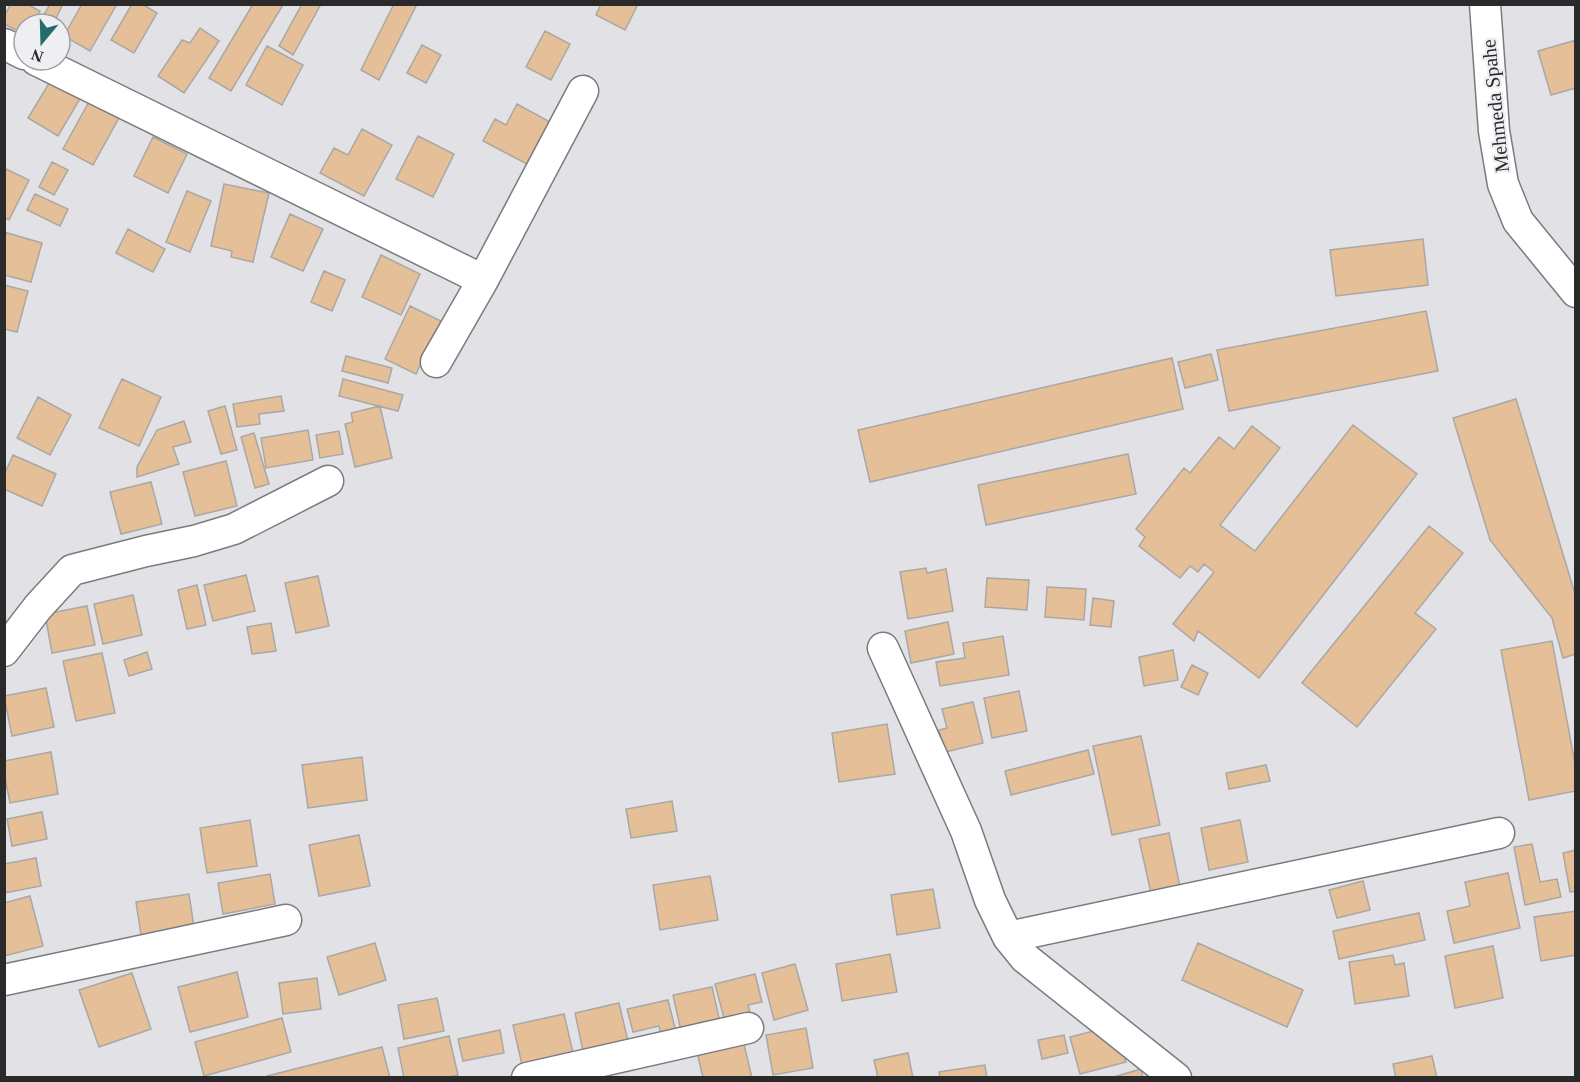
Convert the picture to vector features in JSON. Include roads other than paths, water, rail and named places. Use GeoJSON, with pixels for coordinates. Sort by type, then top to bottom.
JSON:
{"type":"FeatureCollection","features":[{"type":"Feature","properties":{"kind":"street","name":"Mehmeda Spahe"},"geometry":{"type":"LineString","coordinates":[[1485,4],[1494,131],[1503,184],[1518,220],[1575,292]]}},
{"type":"Feature","properties":{"kind":"street"},"geometry":{"type":"LineString","coordinates":[[60,72],[483,280]]}},
{"type":"Feature","properties":{"kind":"street"},"geometry":{"type":"LineString","coordinates":[[436,362],[483,280],[583,91]]}},
{"type":"Feature","properties":{"kind":"street"},"geometry":{"type":"LineString","coordinates":[[4,651],[38,607],[72,570],[194,541],[234,529],[328,481]]}},
{"type":"Feature","properties":{"kind":"street"},"geometry":{"type":"LineString","coordinates":[[883,648],[966,831],[990,900],[1008,937],[1024,958],[1176,1077]]}},
{"type":"Feature","properties":{"kind":"street"},"geometry":{"type":"LineString","coordinates":[[1008,937],[1499,833]]}},
{"type":"Feature","properties":{"kind":"street"},"geometry":{"type":"LineString","coordinates":[[4,980],[286,920]]}},
{"type":"Feature","properties":{"kind":"street"},"geometry":{"type":"LineString","coordinates":[[527,1077],[748,1028]]}}]}
